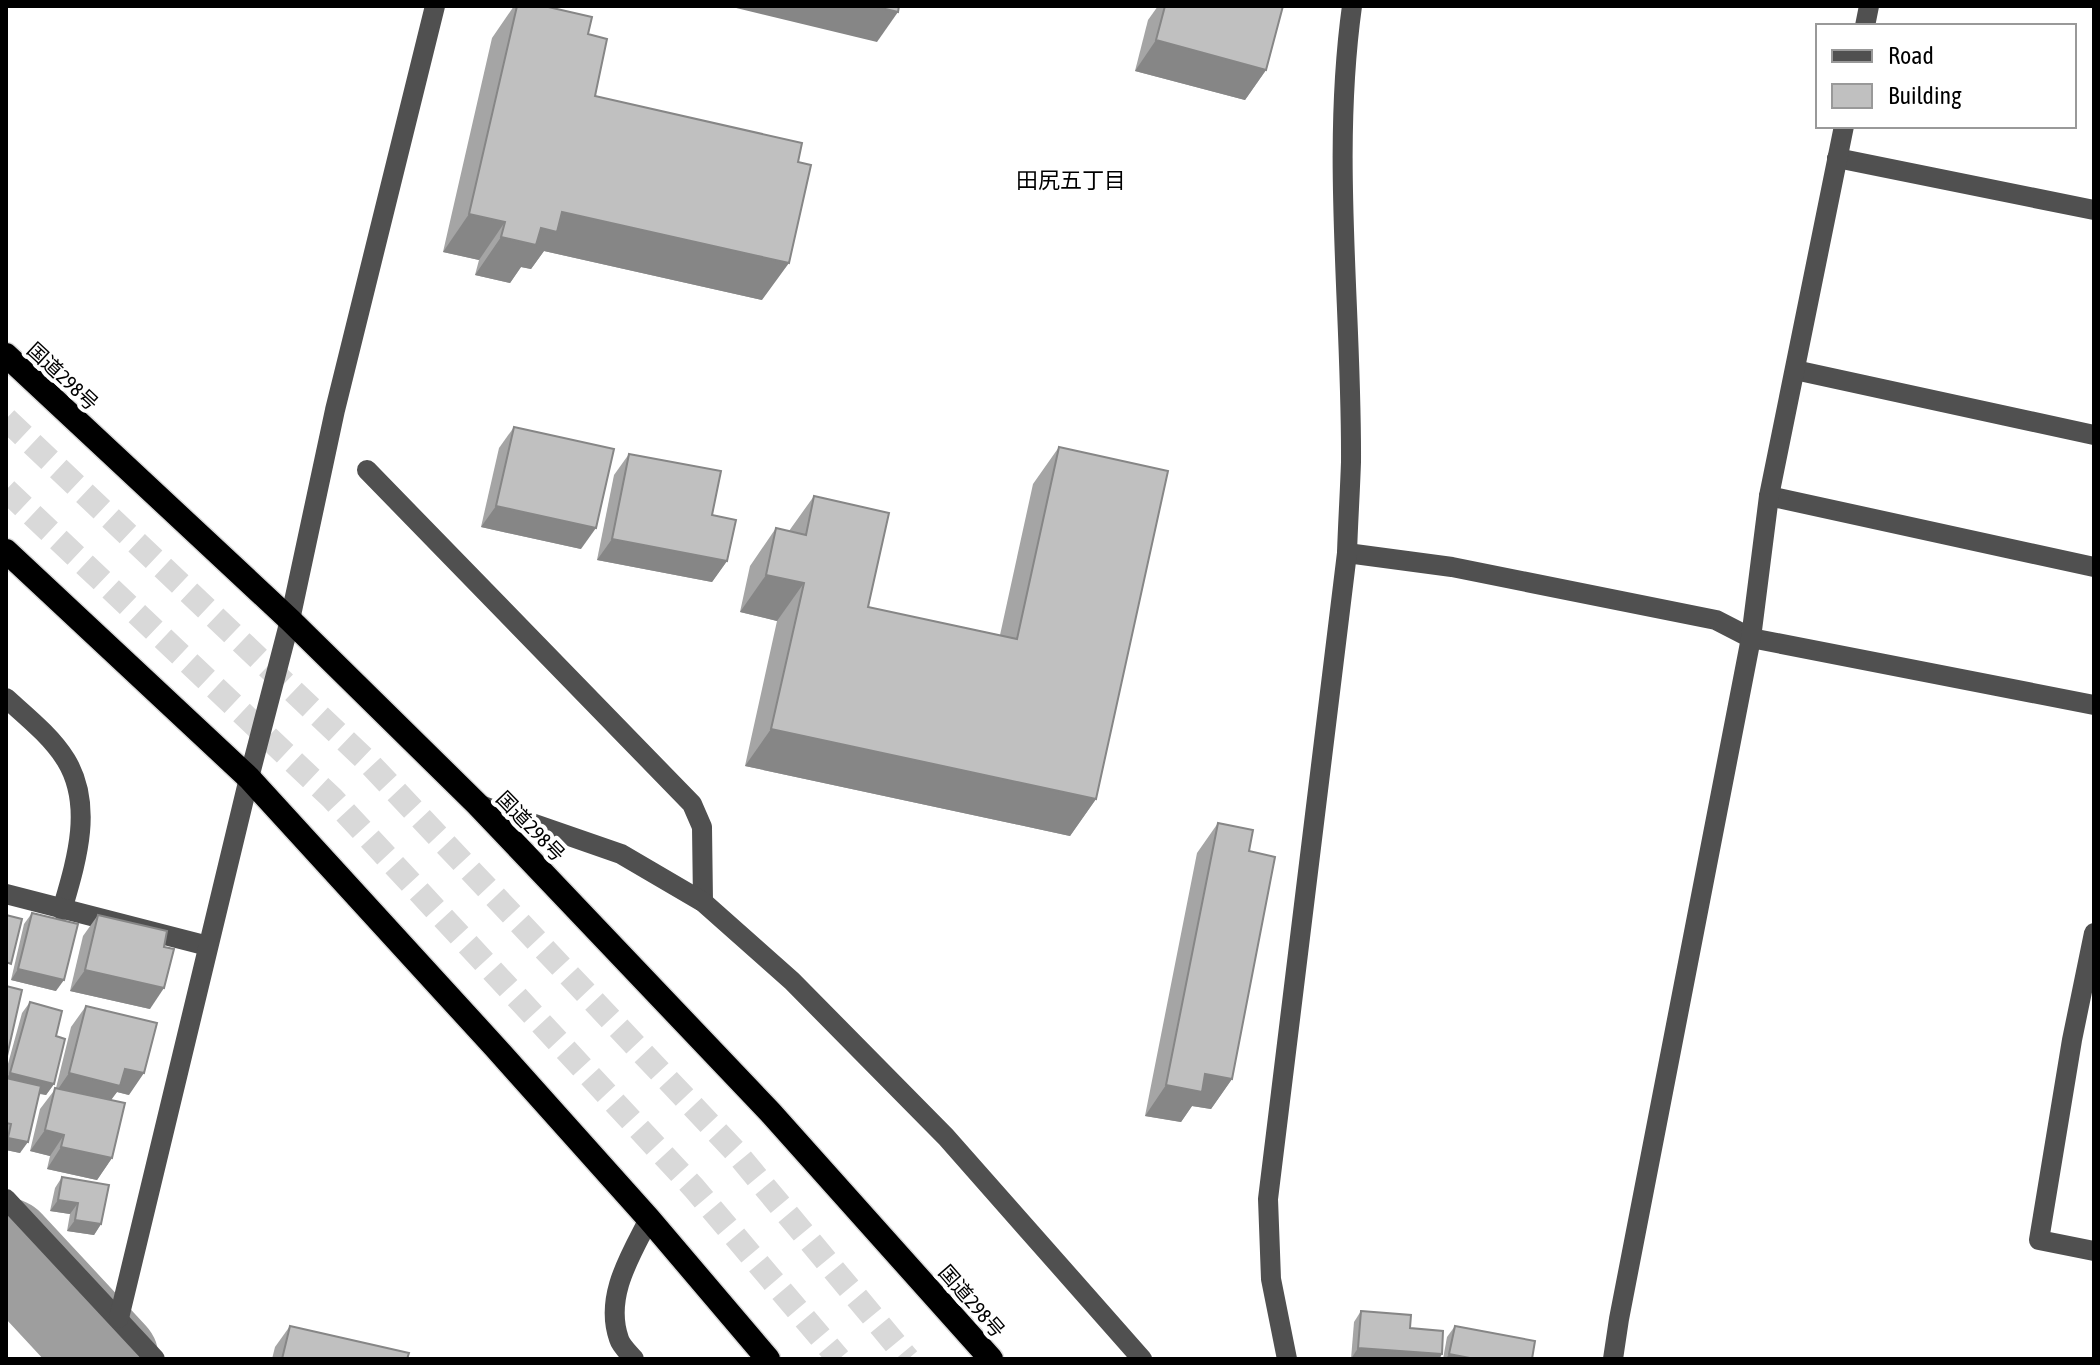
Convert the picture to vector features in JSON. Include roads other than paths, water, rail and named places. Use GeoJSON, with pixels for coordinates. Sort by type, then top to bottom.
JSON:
{"type":"FeatureCollection","features":[{"type":"Feature","properties":{"kind":"highway","name":"国道298号"},"geometry":{"type":"LineString","coordinates":[[6,355],[290,620],[477,804],[770,1112],[991,1359]]}},
{"type":"Feature","properties":{"kind":"highway"},"geometry":{"type":"LineString","coordinates":[[6,551],[249,778],[649,1219],[768,1359]]}},
{"type":"Feature","properties":{"kind":"street"},"geometry":{"type":"LineString","coordinates":[[119,1318],[290,620],[335,410],[435,6]]}},
{"type":"Feature","properties":{"kind":"street"},"geometry":{"type":"LineString","coordinates":[[1287,1359],[1271,1279],[1268,1199],[1347,553],[1351,461],[1343,107],[1352,6]]}},
{"type":"Feature","properties":{"kind":"street"},"geometry":{"type":"LineString","coordinates":[[1613,1359],[1751,638],[1769,496],[1844,128]]}},
{"type":"Feature","properties":{"kind":"street"},"geometry":{"type":"LineString","coordinates":[[1837,158],[2094,210]]}},
{"type":"Feature","properties":{"kind":"street"},"geometry":{"type":"LineString","coordinates":[[1795,370],[2094,435]]}},
{"type":"Feature","properties":{"kind":"street"},"geometry":{"type":"LineString","coordinates":[[367,470],[692,804],[702,827],[703,902]]}},
{"type":"Feature","properties":{"kind":"street"},"geometry":{"type":"LineString","coordinates":[[1769,496],[2094,567]]}},
{"type":"Feature","properties":{"kind":"street"},"geometry":{"type":"LineString","coordinates":[[1347,553],[1452,567],[1716,620],[1751,638],[2094,705]]}},
{"type":"Feature","properties":{"kind":"street"},"geometry":{"type":"LineString","coordinates":[[6,698],[41,730],[66,761],[80,793],[80,826],[74,869],[62,910]]}},
{"type":"Feature","properties":{"kind":"street"},"geometry":{"type":"LineString","coordinates":[[477,804],[621,854],[703,902],[792,981],[946,1137],[1142,1359]]}},
{"type":"Feature","properties":{"kind":"street"},"geometry":{"type":"LineString","coordinates":[[6,894],[208,946]]}},
{"type":"Feature","properties":{"kind":"street"},"geometry":{"type":"LineString","coordinates":[[2094,933],[2072,1040],[2039,1240],[2094,1251]]}},
{"type":"Feature","properties":{"kind":"street"},"geometry":{"type":"LineString","coordinates":[[6,1199],[155,1359]]}},
{"type":"Feature","properties":{"kind":"street"},"geometry":{"type":"LineString","coordinates":[[634,1359],[619,1340],[615,1308],[620,1278],[649,1219]]}},
{"type":"Feature","properties":{"kind":"waterway"},"geometry":{"type":"LineString","coordinates":[[6,1247],[110,1359]]}},
{"type":"Feature","properties":{"kind":"tunnel"},"geometry":{"type":"LineString","coordinates":[[6,419],[368,762],[734,1150],[908,1359]]}},
{"type":"Feature","properties":{"kind":"tunnel"},"geometry":{"type":"LineString","coordinates":[[6,490],[332,798],[694,1188],[839,1359]]}},
{"type":"Feature","properties":{"kind":"district","name":"田尻五丁目"},"geometry":{"type":"Point","coordinates":[1071,180]}}]}
